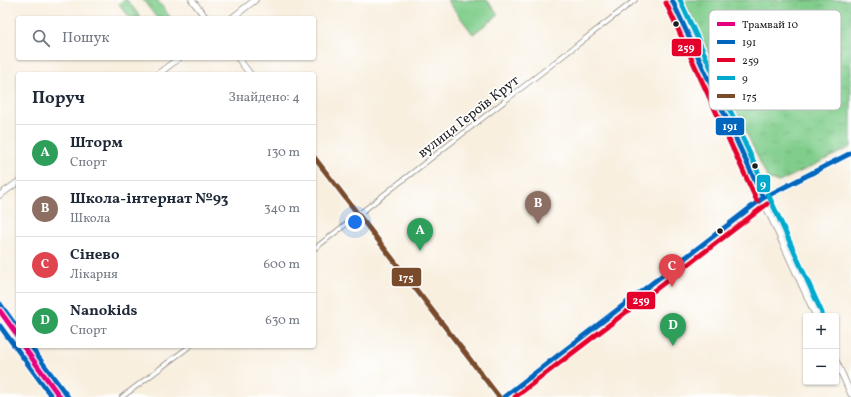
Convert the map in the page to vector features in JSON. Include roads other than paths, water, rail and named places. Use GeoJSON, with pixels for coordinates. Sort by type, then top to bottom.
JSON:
{"type":"FeatureCollection","features":[{"type":"Feature","properties":{"kind":"street"},"geometry":{"type":"LineString","coordinates":[[192,0],[204,16]]}},
{"type":"Feature","properties":{"kind":"street"},"geometry":{"type":"LineString","coordinates":[[235,16],[255,0]]}},
{"type":"Feature","properties":{"kind":"street","name":"вулиця Героїв Крут"},"geometry":{"type":"LineString","coordinates":[[316,248],[360,215],[635,0]]}},
{"type":"Feature","properties":{"kind":"street"},"geometry":{"type":"LineString","coordinates":[[672,0],[709,81]]}},
{"type":"Feature","properties":{"kind":"street"},"geometry":{"type":"LineString","coordinates":[[161,72],[176,60]]}},
{"type":"Feature","properties":{"kind":"street"},"geometry":{"type":"LineString","coordinates":[[240,60],[248,72]]}},
{"type":"Feature","properties":{"kind":"street"},"geometry":{"type":"LineString","coordinates":[[723,110],[815,313]]}},
{"type":"Feature","properties":{"kind":"street"},"geometry":{"type":"LineString","coordinates":[[504,397],[763,198],[851,153]]}},
{"type":"Feature","properties":{"kind":"street"},"geometry":{"type":"LineString","coordinates":[[316,160],[499,397]]}},
{"type":"Feature","properties":{"kind":"street"},"geometry":{"type":"LineString","coordinates":[[0,195],[16,183]]}},
{"type":"Feature","properties":{"kind":"street"},"geometry":{"type":"LineString","coordinates":[[0,304],[16,326]]}},
{"type":"Feature","properties":{"kind":"street"},"geometry":{"type":"LineString","coordinates":[[0,326],[16,348]]}},
{"type":"Feature","properties":{"kind":"street"},"geometry":{"type":"LineString","coordinates":[[16,348],[52,397]]}},
{"type":"Feature","properties":{"kind":"street"},"geometry":{"type":"LineString","coordinates":[[31,348],[68,397]]}},
{"type":"Feature","properties":{"kind":"street"},"geometry":{"type":"LineString","coordinates":[[122,397],[187,348]]}},
{"type":"Feature","properties":{"kind":"street"},"geometry":{"type":"LineString","coordinates":[[839,368],[851,394]]}},
{"type":"Feature","properties":{"kind":"tram line","name":"10"},"geometry":{"type":"LineString","coordinates":[[0,311],[16,333]]}},
{"type":"Feature","properties":{"kind":"tram line","name":"10"},"geometry":{"type":"LineString","coordinates":[[24,348],[60,397]]}},
{"type":"Feature","properties":{"kind":"place","name":"Школа-інтернат №93"},"geometry":{"type":"Point","coordinates":[538,224]}},
{"type":"Feature","properties":{"kind":"place","name":"Шторм"},"geometry":{"type":"Point","coordinates":[420,251]}},
{"type":"Feature","properties":{"kind":"place","name":"Сінево"},"geometry":{"type":"Point","coordinates":[672,287]}},
{"type":"Feature","properties":{"kind":"place","name":"Nanokids"},"geometry":{"type":"Point","coordinates":[673,346]}}]}
